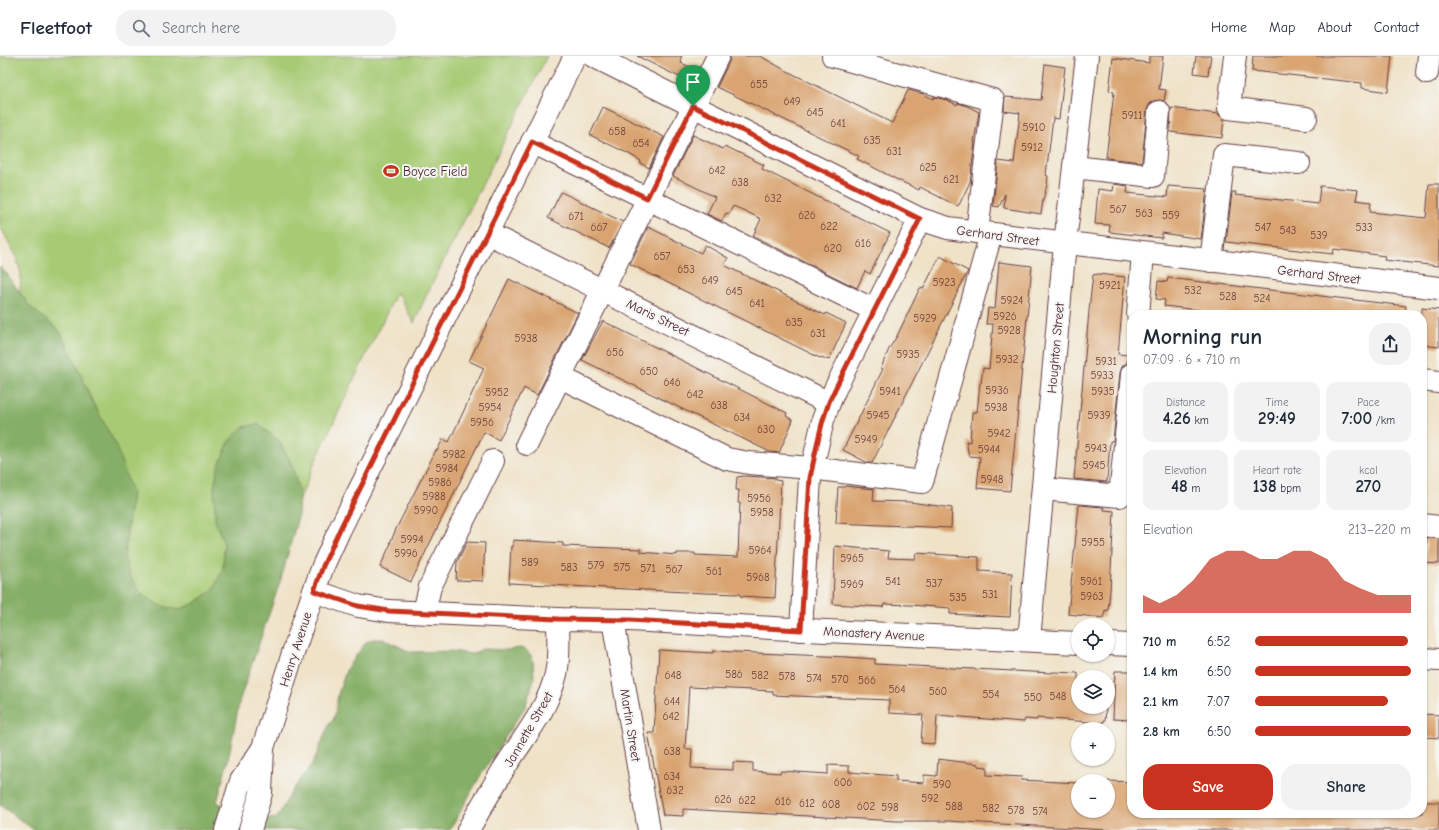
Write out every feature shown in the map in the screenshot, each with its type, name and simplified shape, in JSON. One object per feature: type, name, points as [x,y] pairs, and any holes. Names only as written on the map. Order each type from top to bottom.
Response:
[{"type":"street","name":"Henry Avenue","points":[[226,830],[242,781],[263,748],[294,650],[323,566],[575,56]]},
{"type":"street","name":"Gerhard Street","points":[[593,56],[920,219],[948,228],[1439,288]]},
{"type":"street","points":[[527,444],[718,56]]},
{"type":"street","points":[[560,377],[727,459],[749,464],[812,468],[922,482],[984,233],[992,100],[833,56]]},
{"type":"street","name":"Houghton Street","points":[[1029,640],[1065,243],[1087,56]]},
{"type":"street","points":[[1235,56],[1229,108],[1306,118]]},
{"type":"street","points":[[1074,167],[1153,176],[1159,112]]},
{"type":"street","points":[[532,142],[874,310]]},
{"type":"street","points":[[1211,261],[1224,156],[1299,163]]},
{"type":"street","points":[[801,630],[812,468],[829,402],[920,219]]},
{"type":"street","name":"Maris Street","points":[[487,233],[829,402]]},
{"type":"street","points":[[1138,310],[1143,253]]},
{"type":"street","points":[[1427,381],[1439,382]]},
{"type":"street","points":[[1043,489],[1120,496],[1127,425]]},
{"type":"street","points":[[424,612],[430,587],[493,461]]},
{"type":"street","points":[[1427,526],[1439,527]]},
{"type":"street","name":"Monastery Avenue","points":[[314,591],[346,603],[370,609],[1071,643]]},
{"type":"street","name":"Jannette Street","points":[[468,830],[544,706],[556,673],[558,659],[558,619]]},
{"type":"street","name":"Martin Street","points":[[613,620],[649,830]]},
{"type":"street","points":[[1115,644],[1127,645]]},
{"type":"street","points":[[1427,659],[1439,660]]},
{"type":"street","name":"Henry Avenue","points":[[250,830],[261,793],[263,748]]},
{"type":"green space","points":[[0,56],[547,56],[426,296],[414,323],[397,292],[313,466],[259,603],[173,621],[127,583],[23,312],[20,289],[21,274],[16,256],[0,226]]},
{"type":"green space","points":[[0,267],[7,274],[30,307],[59,330],[74,359],[93,403],[115,443],[132,493],[124,557],[131,578],[142,595],[159,605],[178,610],[195,603],[213,590],[223,570],[224,544],[215,521],[214,487],[218,467],[230,440],[243,427],[258,424],[280,442],[292,465],[299,492],[298,517],[281,579],[240,699],[228,760],[217,802],[224,806],[266,819],[277,818],[292,791],[313,763],[329,724],[333,720],[338,694],[347,668],[366,642],[372,639],[384,639],[413,652],[452,651],[471,654],[483,649],[508,650],[520,648],[526,650],[530,654],[533,660],[534,679],[525,707],[479,778],[450,830],[34,830],[0,805]]},
{"type":"building","points":[[637,56],[682,56],[680,60],[682,61],[681,63],[697,70],[691,83]]},
{"type":"building","points":[[730,56],[760,56],[892,123],[908,90],[923,94],[933,99],[934,97],[947,100],[957,105],[958,103],[979,112],[970,182],[959,205],[957,206],[920,187],[919,190],[896,179],[857,159],[859,156],[717,87],[729,62]]},
{"type":"building","points":[[1149,56],[1163,56],[1159,89],[1166,90],[1164,101],[1153,101],[1147,110],[1142,162],[1106,158],[1114,92],[1109,91],[1113,58],[1149,63]]},
{"type":"building","points":[[1196,56],[1211,56],[1208,75],[1194,73]]},
{"type":"building","points":[[1253,56],[1392,56],[1388,92],[1362,88],[1362,83],[1252,71]]},
{"type":"building","points":[[1045,64],[1065,67],[1059,119],[1053,118],[1046,175],[1048,176],[1047,185],[1041,214],[1004,208],[1005,194],[999,207],[993,206],[998,161],[1014,163],[1020,113],[1004,111],[1005,97],[1041,100]]},
{"type":"building","points":[[603,107],[664,137],[649,168],[629,154],[590,135]]},
{"type":"building","points":[[1171,108],[1218,114],[1224,119],[1222,138],[1170,132]]},
{"type":"building","points":[[693,135],[723,149],[725,146],[764,165],[762,169],[890,233],[870,274],[865,271],[857,288],[753,236],[761,219],[745,211],[733,206],[729,214],[726,213],[722,221],[707,214],[715,197],[673,176]]},
{"type":"building","points":[[1114,184],[1128,186],[1127,193],[1167,197],[1168,186],[1207,189],[1201,239],[1162,233],[1162,238],[1109,232],[1110,225],[1095,224],[1098,189],[1113,191]]},
{"type":"building","points":[[1429,184],[1439,184],[1439,266],[1384,260],[1385,256],[1334,249],[1333,254],[1226,242],[1232,192],[1236,192],[1235,195],[1318,204],[1320,186],[1358,190],[1356,200],[1371,202],[1370,212],[1426,218]]},
{"type":"building","points":[[561,192],[623,222],[609,248],[548,218]]},
{"type":"building","points":[[648,227],[701,253],[705,245],[728,258],[724,265],[825,315],[826,313],[846,323],[829,360],[820,358],[630,264]]},
{"type":"building","points":[[940,256],[968,271],[872,463],[868,463],[843,450],[883,369],[881,368],[889,349],[897,336],[920,288],[923,289]]},
{"type":"building","points":[[999,262],[1032,266],[1010,491],[977,488],[980,457],[969,456],[966,441],[970,442],[972,412],[977,412],[983,368],[989,369],[993,324],[986,324],[988,308],[995,309]]},
{"type":"building","points":[[1098,274],[1125,277],[1118,354],[1127,355],[1127,363],[1122,366],[1120,373],[1113,441],[1110,441],[1107,482],[1074,479],[1093,275]]},
{"type":"building","points":[[1168,278],[1406,306],[1406,310],[1198,310],[1164,306],[1165,300],[1156,299],[1158,281],[1167,282]]},
{"type":"building","points":[[509,279],[578,313],[537,395],[524,388],[499,440],[484,432],[411,582],[380,567],[396,529],[436,450],[437,451],[443,439],[449,442],[484,368],[469,361]]},
{"type":"building","points":[[1422,308],[1439,310],[1439,347],[1427,346],[1427,310],[1422,310]]},
{"type":"building","points":[[603,321],[787,413],[786,416],[793,420],[779,453],[770,452],[582,360]]},
{"type":"building","points":[[745,476],[775,478],[775,480],[781,481],[775,598],[740,596],[740,594],[509,583],[511,546],[513,546],[513,540],[563,543],[563,546],[641,549],[641,552],[677,555],[677,553],[695,553],[695,555],[738,557],[740,503],[738,503],[739,490],[736,490],[737,477]]},
{"type":"building","points":[[845,486],[874,489],[873,501],[910,502],[952,508],[951,528],[836,523],[838,487]]},
{"type":"building","points":[[1079,505],[1104,507],[1104,510],[1114,511],[1108,611],[1105,610],[1104,618],[1068,614]]},
{"type":"building","points":[[1427,538],[1439,539],[1439,564],[1427,563]]},
{"type":"building","points":[[467,542],[485,543],[483,581],[456,580],[457,562]]},
{"type":"building","points":[[835,546],[889,551],[888,558],[915,559],[916,553],[979,557],[979,571],[1012,573],[1010,617],[950,614],[950,608],[910,605],[884,604],[883,607],[833,604]]},
{"type":"building","points":[[659,650],[847,657],[875,659],[875,664],[1071,673],[1071,714],[1106,714],[1105,721],[1090,722],[1037,718],[1037,720],[1025,719],[1024,722],[937,715],[935,744],[921,743],[923,715],[889,713],[889,700],[773,695],[773,691],[689,687],[685,749],[692,749],[691,768],[733,770],[733,762],[753,763],[753,771],[828,774],[828,765],[849,766],[849,772],[896,776],[896,781],[924,783],[924,775],[937,776],[938,759],[978,764],[978,766],[987,767],[987,775],[1022,777],[1021,780],[1071,783],[1071,818],[1115,818],[1115,781],[1127,782],[1127,818],[1427,818],[1427,802],[1439,802],[1439,830],[1108,830],[947,821],[897,821],[683,809],[683,816],[663,815],[648,733],[654,733]]},
{"type":"building","points":[[1115,671],[1127,671],[1127,720],[1113,719],[1113,714],[1115,714]]},
{"type":"building","points":[[1427,714],[1439,715],[1439,738],[1427,737]]},
{"type":"place","name":"Boyce Field","points":[[391,171]]},
{"type":"route","points":[[693,106],[920,219],[835,389],[823,420],[813,459],[810,478],[801,630],[788,628],[630,620],[558,619],[389,611],[358,606],[314,591],[332,545],[532,142],[647,198],[693,106]]}]
